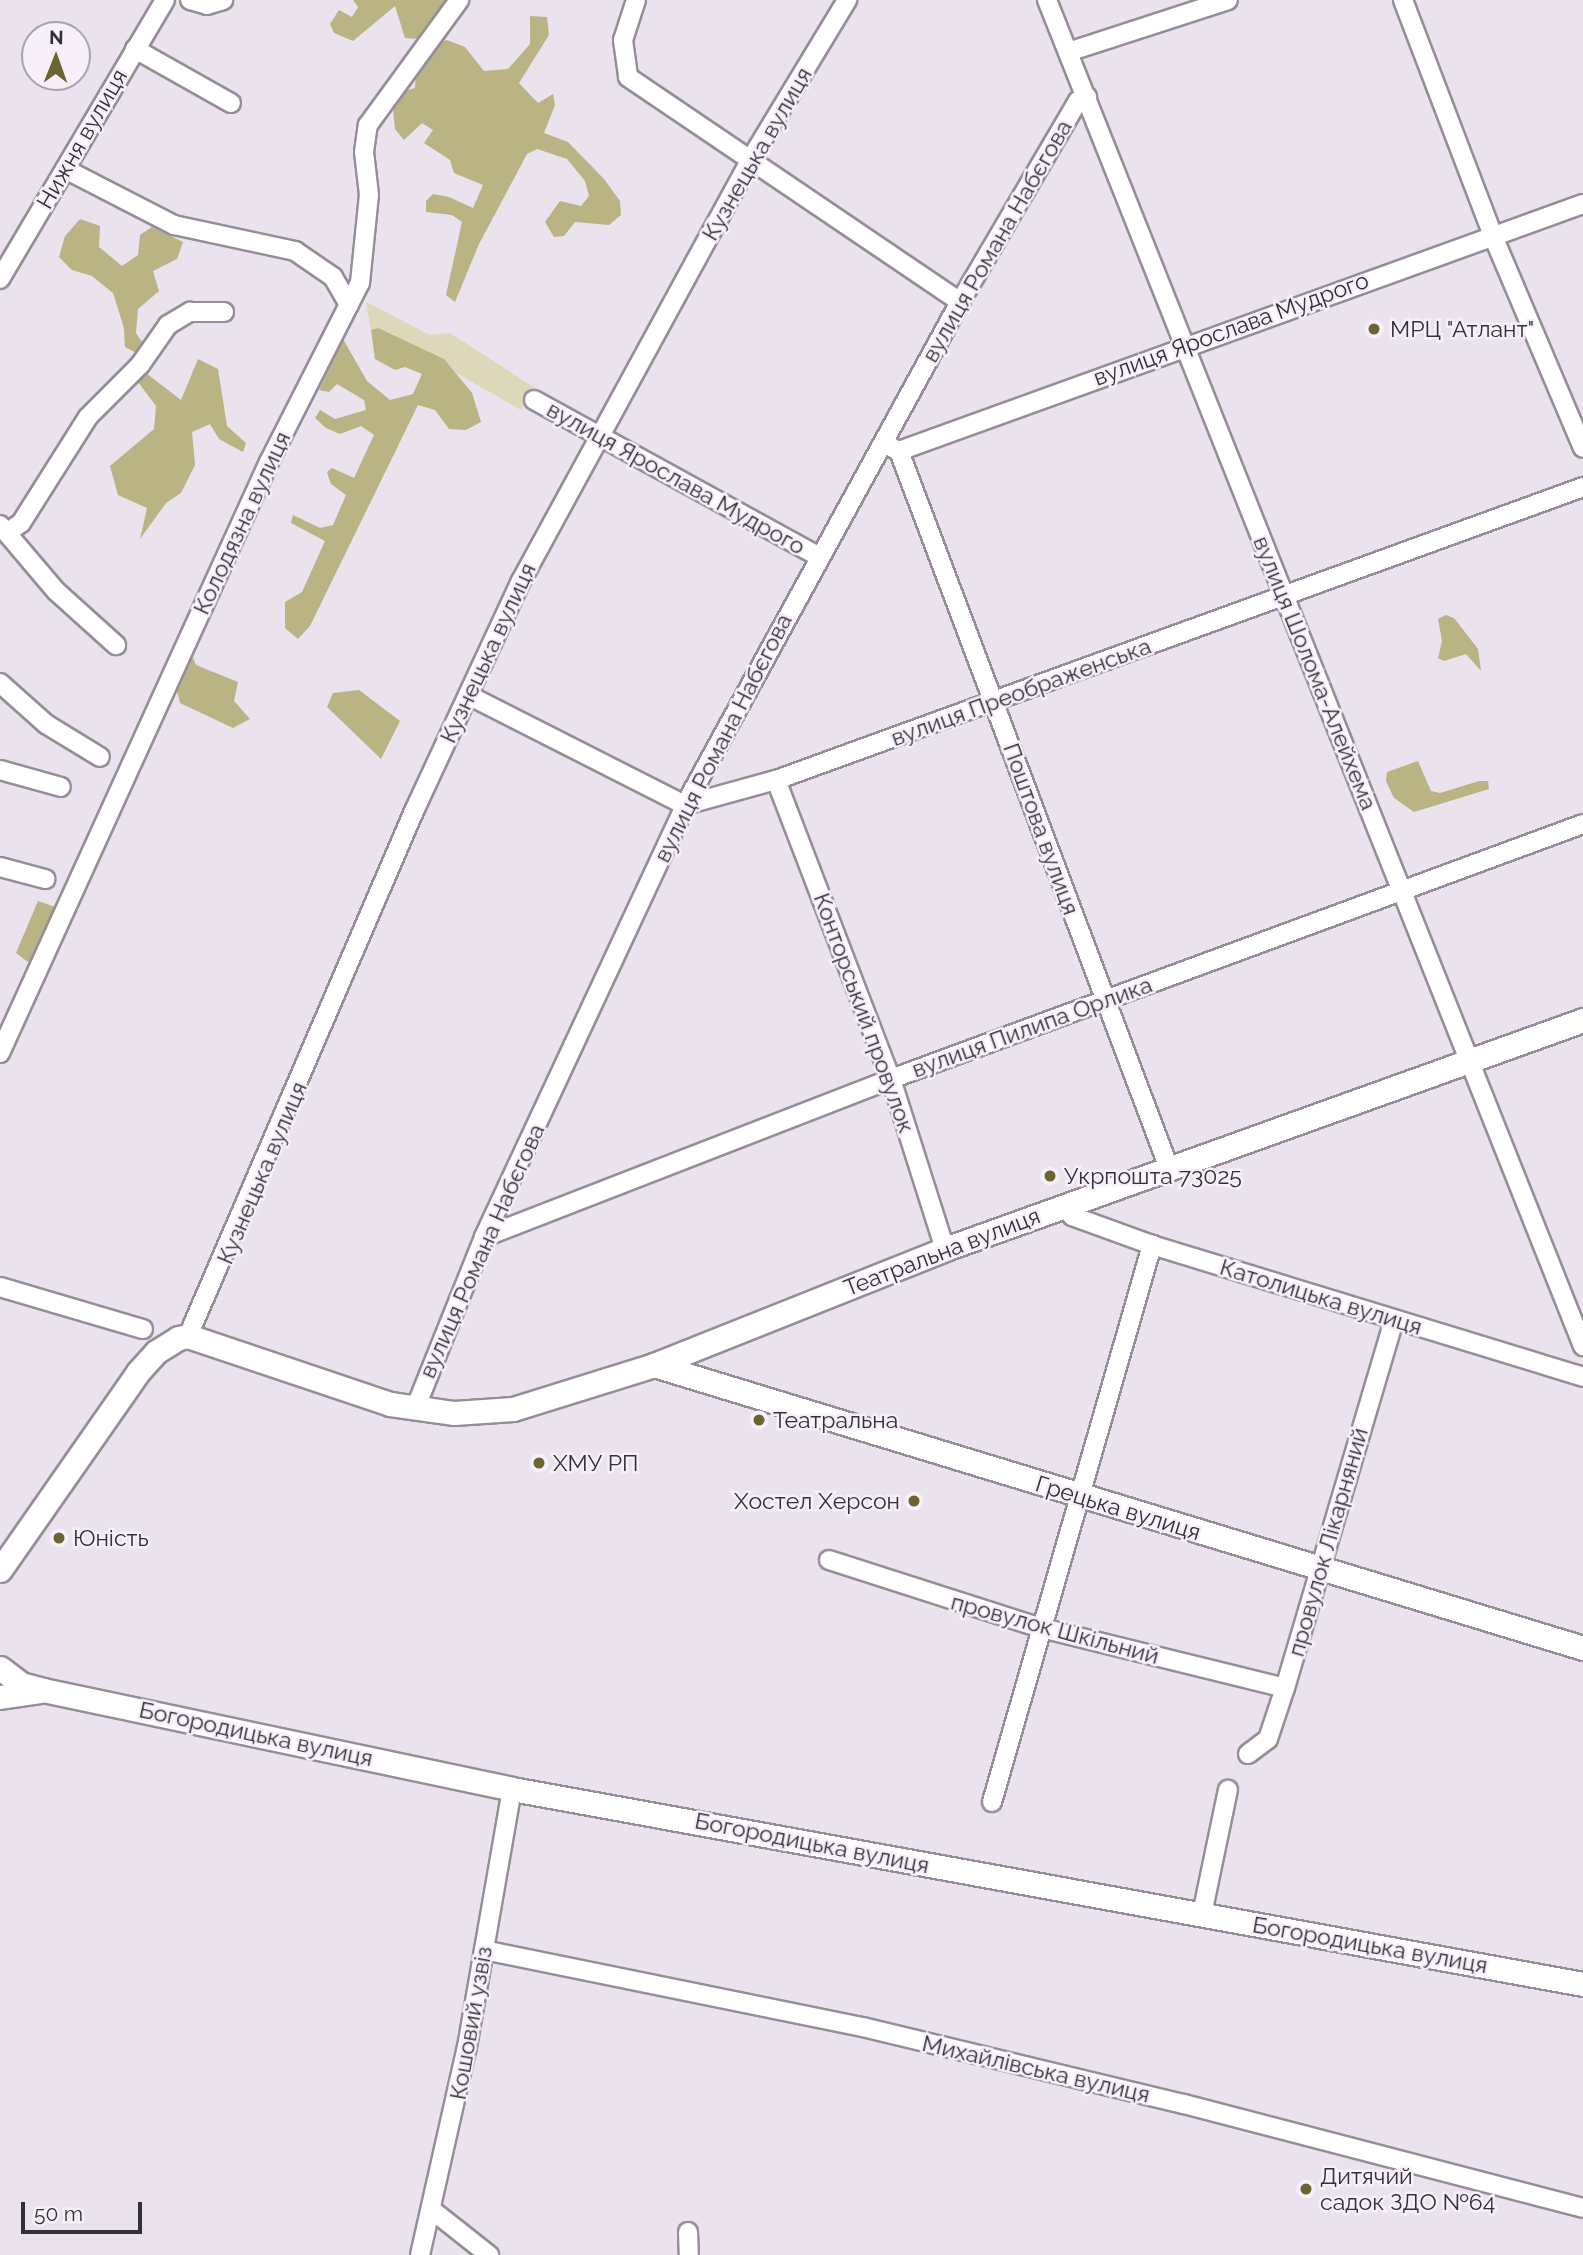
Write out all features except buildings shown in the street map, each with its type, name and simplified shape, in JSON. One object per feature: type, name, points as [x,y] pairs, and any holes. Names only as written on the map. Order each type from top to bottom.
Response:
[{"type":"street","name":"Нижня вулиця","points":[[0,279],[165,0]]},
{"type":"street","points":[[190,0],[207,5],[223,0]]},
{"type":"street","name":"Колодязна вулиця","points":[[0,1053],[77,892],[269,462],[349,305],[365,264],[369,195],[364,136],[378,110],[459,0]]},
{"type":"street","points":[[636,0],[623,40],[628,77],[752,157],[960,302]]},
{"type":"street","name":"Кузнецька вулиця","points":[[188,1336],[468,695],[521,582],[597,437],[752,157],[847,0]]},
{"type":"street","name":"вулиця Шолома-Алейхема","points":[[1047,0],[1286,598],[1467,1062],[1583,1346]]},
{"type":"street","points":[[1068,52],[1228,0]]},
{"type":"street","points":[[1403,0],[1493,236],[1583,448]]},
{"type":"street","points":[[135,49],[231,103]]},
{"type":"street","name":"вулиця Романа Набєгова","points":[[415,1409],[484,1237],[685,805],[818,556],[960,302],[1078,101],[1087,97]]},
{"type":"street","points":[[65,169],[174,225],[295,251],[333,277],[349,305]]},
{"type":"street","name":"вулиця Ярослава Мудрого","points":[[899,451],[1183,345],[1583,204]]},
{"type":"street","points":[[116,645],[56,591],[4,529],[21,523],[88,417],[140,365],[168,325],[190,312],[225,312]]},
{"type":"street","name":"вулиця Ярослава Мудрого","points":[[534,400],[818,556]]},
{"type":"street","points":[[881,442],[899,451]]},
{"type":"street","name":"Поштова вулиця","points":[[899,451],[1169,1168]]},
{"type":"street","name":"вулиця Преображенська","points":[[685,805],[776,780],[1286,598],[1583,487]]},
{"type":"street","points":[[0,683],[46,724],[100,757]]},
{"type":"street","points":[[468,695],[685,805]]},
{"type":"street","points":[[0,770],[61,787]]},
{"type":"street","name":"Конторський провулок","points":[[776,780],[891,1079],[945,1249]]},
{"type":"street","name":"вулиця Пилипа Орлика","points":[[484,1237],[891,1079],[1400,889],[1583,824]]},
{"type":"street","points":[[0,867],[45,878]]},
{"type":"street","name":"Театральна вулиця","points":[[415,1409],[454,1413],[513,1409],[654,1365],[945,1249],[1583,1020]]},
{"type":"street","name":"Католицька вулиця","points":[[1067,1204],[1072,1216],[1152,1245],[1579,1376]]},
{"type":"street","points":[[992,1802],[1152,1245]]},
{"type":"street","points":[[0,1287],[143,1328]]},
{"type":"street","name":"провулок Лікарняний","points":[[1248,1754],[1268,1739],[1394,1320]]},
{"type":"street","points":[[0,1570],[25,1530],[138,1372],[168,1343],[188,1336],[355,1396],[415,1409]]},
{"type":"street","points":[[1579,1376],[1583,1353]]},
{"type":"street","name":"Грецька вулиця","points":[[654,1365],[1583,1648]]},
{"type":"street","points":[[0,1547],[25,1530]]},
{"type":"street","name":"провулок Шкільний","points":[[829,1560],[1041,1628],[1285,1688]]},
{"type":"street","name":"Богородицька вулиця","points":[[2,1678],[43,1690],[512,1788],[1583,1984]]},
{"type":"street","name":"Кошовий узвіз","points":[[420,2255],[432,2210],[484,1950],[512,1788]]},
{"type":"street","points":[[1202,1914],[1228,1790]]},
{"type":"street","name":"Михайлівська вулиця","points":[[484,1950],[863,2027],[1184,2104],[1583,2208]]},
{"type":"street","points":[[432,2210],[489,2255]]},
{"type":"street","points":[[688,2232],[689,2255]]},
{"type":"shaded area","points":[[353,0],[448,0],[418,39],[405,38],[395,6],[353,41],[334,33],[330,24],[339,10],[352,17],[358,7]]},
{"type":"shaded area","points":[[530,16],[547,17],[549,35],[519,83],[538,103],[553,94],[555,105],[544,133],[568,142],[604,179],[620,201],[621,215],[609,225],[575,222],[564,236],[554,237],[545,222],[560,201],[581,206],[589,196],[585,181],[567,159],[537,149],[527,154],[479,244],[455,302],[446,295],[462,222],[452,215],[426,212],[426,201],[433,194],[449,197],[473,208],[483,185],[454,173],[450,160],[424,143],[433,130],[422,123],[404,140],[395,129],[393,109],[401,92],[415,88],[416,73],[434,44],[447,40],[465,47],[484,71],[508,69],[530,44]]},
{"type":"shaded area","points":[[80,219],[100,226],[99,247],[122,266],[138,255],[140,235],[152,227],[183,242],[177,259],[153,271],[159,291],[138,309],[136,333],[147,349],[142,356],[125,347],[124,328],[113,293],[92,276],[72,270],[59,257],[65,236]]},
{"type":"shaded area","points":[[366,302],[430,335],[450,333],[535,388],[521,410],[378,328],[371,330]]},
{"type":"shaded area","points":[[378,328],[444,359],[472,393],[481,422],[466,430],[449,429],[435,410],[418,405],[310,626],[298,639],[285,628],[285,602],[302,592],[325,541],[291,523],[293,515],[320,528],[333,525],[346,495],[331,484],[327,472],[332,468],[354,478],[374,435],[361,426],[340,434],[326,428],[315,418],[320,410],[335,419],[366,410],[364,400],[337,384],[329,392],[319,390],[343,339],[367,381],[390,400],[413,394],[422,374],[405,367],[395,370],[375,359],[371,330]]},
{"type":"shaded area","points":[[198,359],[218,369],[227,426],[246,443],[243,452],[219,439],[210,424],[192,432],[195,465],[181,493],[166,503],[140,539],[147,508],[118,495],[110,466],[154,429],[156,406],[138,382],[146,373],[181,400]]},
{"type":"shaded area","points":[[1446,615],[1454,618],[1478,649],[1481,671],[1466,654],[1444,661],[1438,658],[1442,641],[1438,619]]},
{"type":"shaded area","points":[[193,658],[196,665],[238,682],[234,701],[250,719],[233,728],[180,703],[175,683],[182,664]]},
{"type":"shaded area","points":[[359,690],[400,721],[381,759],[327,707],[333,693]]},
{"type":"shaded area","points":[[1418,761],[1431,791],[1440,793],[1479,781],[1488,781],[1489,789],[1414,812],[1394,798],[1386,781],[1387,772]]},
{"type":"shaded area","points":[[38,901],[55,907],[56,913],[35,960],[28,962],[16,953]]},
{"type":"place","name":"МРЦ \"Атлант\"","points":[[1374,329]]},
{"type":"place","name":"Укрпошта 73025","points":[[1050,1176]]},
{"type":"place","name":"Театральна","points":[[759,1420]]},
{"type":"place","name":"ХМУ РП","points":[[539,1463]]},
{"type":"place","name":"Хостел Херсон","points":[[914,1501]]},
{"type":"place","name":"Юність","points":[[59,1538]]},
{"type":"place","name":"Дитячий садок ЗДО №64","points":[[1306,2189]]}]
